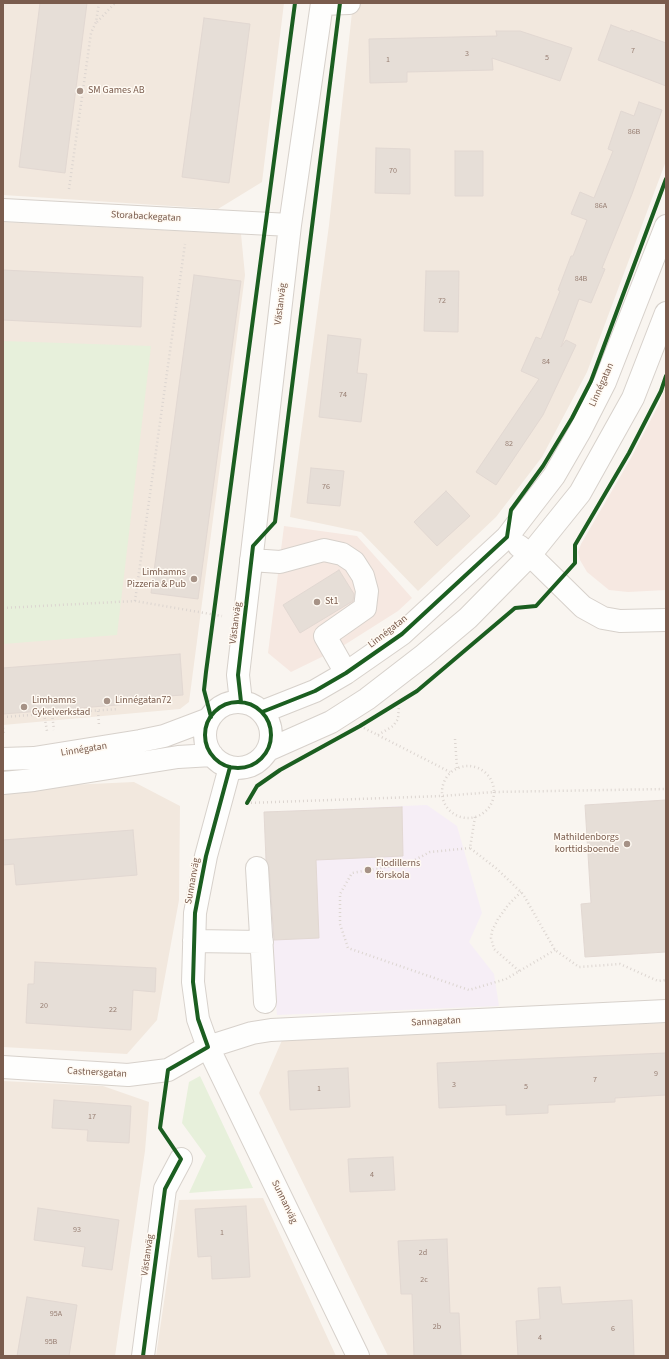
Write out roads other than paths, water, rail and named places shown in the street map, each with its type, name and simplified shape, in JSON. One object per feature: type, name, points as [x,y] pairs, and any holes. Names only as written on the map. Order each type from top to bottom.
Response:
[{"type":"street","points":[[322,3],[348,3]]},
{"type":"street","name":"Västanväg","points":[[241,702],[238,675],[244,619],[290,225],[322,3]]},
{"type":"street","name":"Storabackegatan","points":[[3,210],[290,225]]},
{"type":"street","name":"Linnégatan","points":[[262,712],[309,694],[346,673],[402,634],[506,537],[554,476],[580,431],[604,382],[666,226]]},
{"type":"street","points":[[268,750],[271,731],[268,721],[262,712],[251,705],[241,702],[223,706],[209,719],[206,730],[206,744],[212,755],[223,764],[230,767],[246,767],[259,761],[268,750],[331,722],[367,699],[424,655],[468,618],[530,555],[580,493],[633,398],[666,313]]},
{"type":"street","points":[[506,537],[530,555],[583,607],[603,618],[620,621],[666,620]]},
{"type":"street","points":[[251,560],[280,562],[324,550],[342,554],[354,562],[363,576],[367,591],[365,608],[325,636],[346,673]]},
{"type":"street","name":"Linnégatan","points":[[3,759],[34,758],[140,741],[164,736],[209,719]]},
{"type":"street","points":[[3,783],[34,780],[178,757],[212,755]]},
{"type":"street","name":"Sunnanväg","points":[[230,767],[206,856],[195,913],[193,982],[198,1019],[208,1047],[358,1356]]},
{"type":"street","points":[[257,868],[265,1002]]},
{"type":"street","points":[[194,941],[262,942]]},
{"type":"street","name":"Sannagatan","points":[[208,1047],[252,1033],[271,1030],[666,1011]]},
{"type":"street","name":"Castnersgatan","points":[[3,1067],[128,1075],[168,1070],[208,1047]]},
{"type":"street","name":"Västanväg","points":[[142,1356],[166,1189],[181,1159]]},
{"type":"place","name":"SM Games AB","points":[[80,91]]},
{"type":"place","name":"Limhamns Pizzeria & Pub","points":[[194,579]]},
{"type":"place","name":"St1","points":[[317,602]]},
{"type":"place","name":"Linnégatan72","points":[[107,701]]},
{"type":"place","name":"Limhamns Cykelverkstad","points":[[24,707]]},
{"type":"place","name":"Mathildenborgs korttidsboende","points":[[627,844]]},
{"type":"place","name":"Flodillerns förskola","points":[[368,870]]}]
